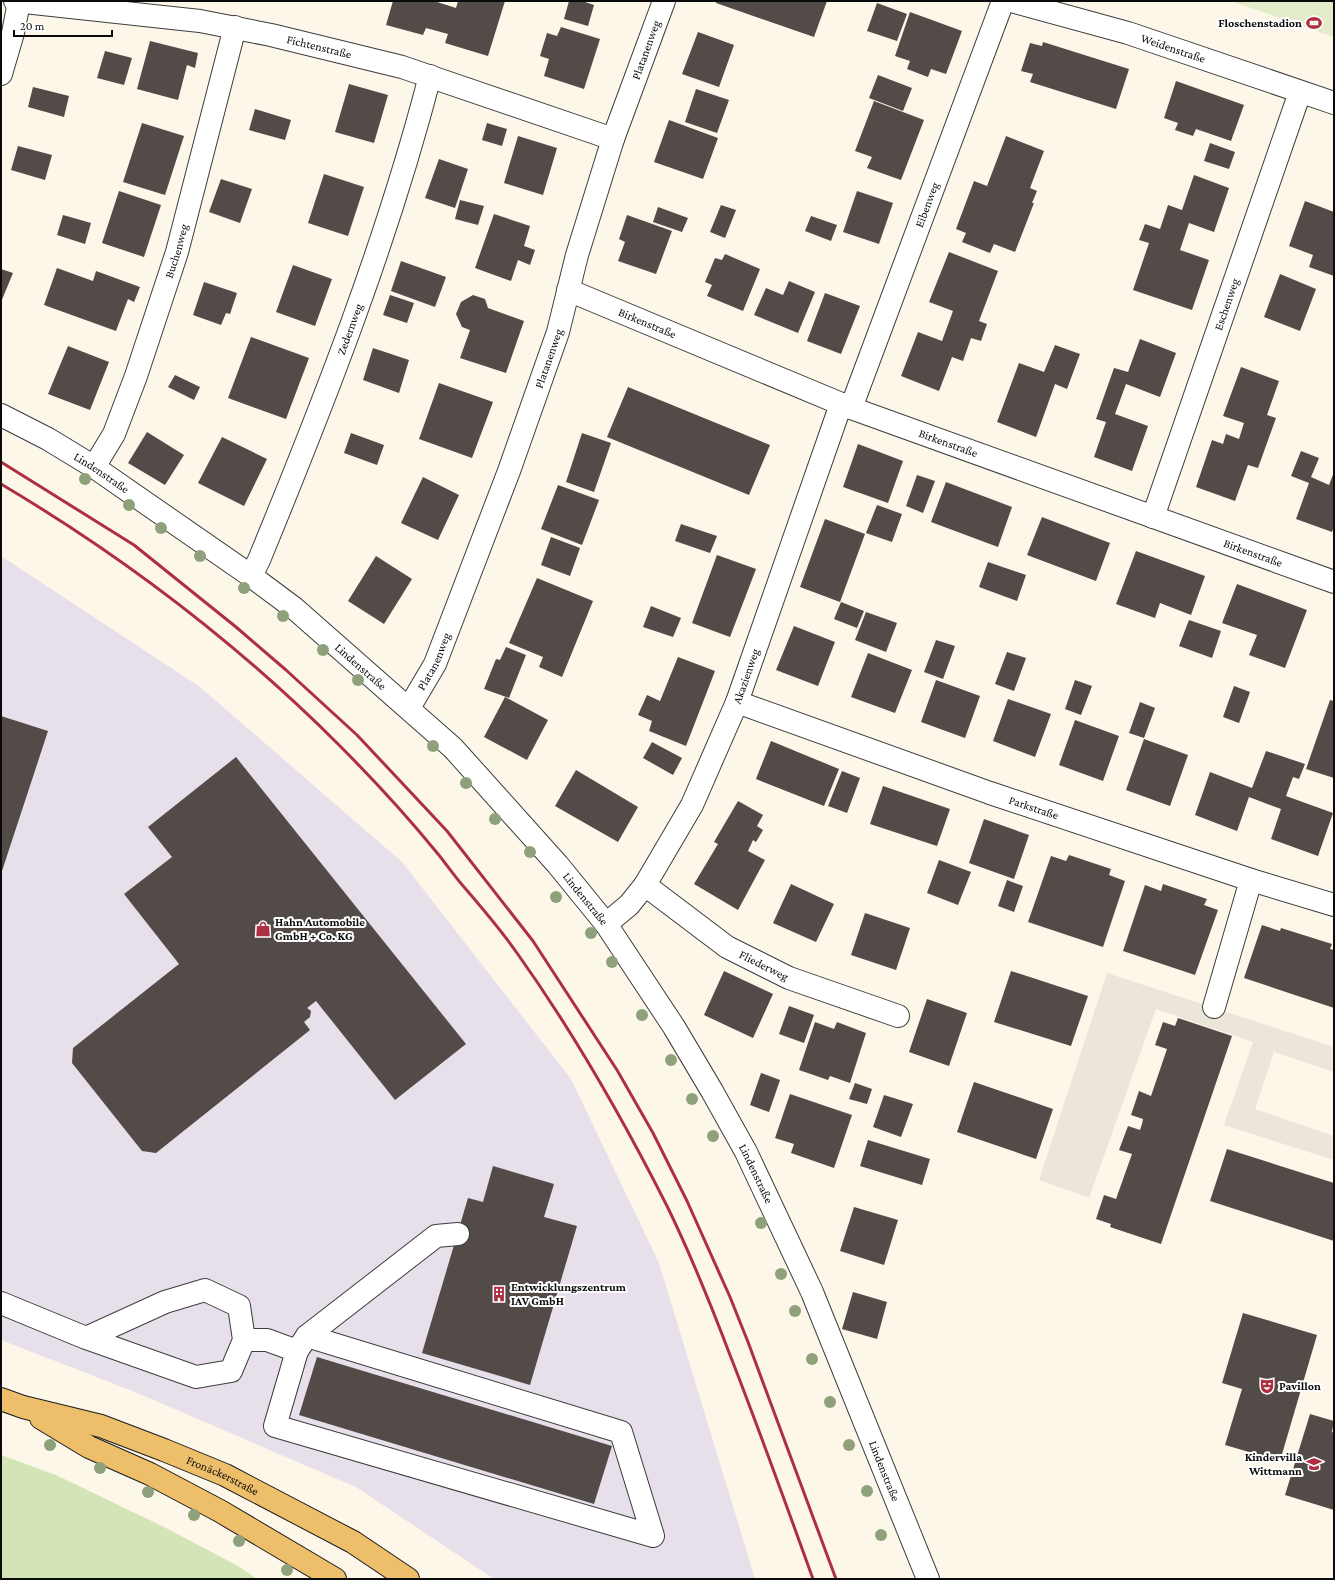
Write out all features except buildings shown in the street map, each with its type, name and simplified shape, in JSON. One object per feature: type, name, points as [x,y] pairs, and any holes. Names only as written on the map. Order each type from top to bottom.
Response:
[{"type":"main road","name":"Fronäckerstraße","points":[[1,1399],[23,1407],[101,1426],[224,1475],[354,1542],[408,1579]]},
{"type":"main road","name":"Fronäckerstraße","points":[[23,1407],[89,1447],[150,1474],[220,1511],[335,1579]]},
{"type":"street","name":"Fichtenstraße","points":[[17,1],[200,21],[235,27],[402,67],[613,139]]},
{"type":"street","points":[[1,74],[13,33],[17,1]]},
{"type":"street","name":"Platanenweg","points":[[409,708],[435,664],[510,471],[558,332],[577,255],[613,139],[664,1]]},
{"type":"street","name":"Eibenweg","points":[[846,406],[1003,1]]},
{"type":"street","name":"Weidenstraße","points":[[1011,1],[1128,33],[1334,103]]},
{"type":"street","name":"Buchenweg","points":[[94,467],[114,434],[136,376],[177,252],[235,27]]},
{"type":"street","name":"Zedernweg","points":[[251,576],[314,428],[350,330],[393,206],[430,76]]},
{"type":"street","name":"Eschenweg","points":[[1152,517],[1300,92]]},
{"type":"street","name":"Birkenstraße","points":[[568,290],[846,406],[1334,582]]},
{"type":"street","name":"Akazienweg","points":[[606,924],[629,905],[645,885],[692,805],[737,702],[846,406]]},
{"type":"street","name":"Lindenstraße","points":[[1,414],[48,439],[94,467],[251,576],[294,608],[453,748],[497,795],[558,865],[606,924],[674,1027],[712,1091],[749,1159],[812,1292],[928,1579]]},
{"type":"street","name":"Parkstraße","points":[[737,702],[983,790],[1251,880],[1334,905]]},
{"type":"street","points":[[1214,1007],[1251,880]]},
{"type":"street","name":"Fliederweg","points":[[645,885],[727,947],[789,978],[898,1016]]},
{"type":"street","points":[[244,1340],[302,1343],[621,1432],[653,1536],[275,1426],[302,1343],[436,1236],[458,1234]]},
{"type":"street","points":[[1,1304],[86,1338],[196,1377],[231,1371],[244,1340],[239,1306],[205,1290],[165,1302],[86,1338]]},
{"type":"shaded area","points":[[1,556],[200,687],[402,862],[571,1079],[659,1263],[755,1579],[494,1579],[356,1487],[135,1392],[1,1340]]},
{"type":"shaded area","points":[[1107,973],[1334,1047],[1334,1072],[1274,1052],[1255,1109],[1334,1136],[1334,1160],[1224,1125],[1253,1042],[1156,1009],[1089,1198],[1039,1180]]},
{"type":"green space","name":"Floschenstadion","points":[[1231,1],[1334,1],[1334,37]]},
{"type":"green space","points":[[1,1455],[56,1475],[164,1527],[238,1566],[257,1579],[1,1579]]},
{"type":"railway","points":[[1,462],[134,545],[236,627],[286,670],[357,735],[447,831],[533,941],[617,1070],[653,1133],[687,1201],[730,1297],[748,1342],[836,1579]]},
{"type":"railway","points":[[1,484],[92,541],[178,604],[220,637],[301,708],[365,771],[390,798],[438,854],[511,944],[538,983],[597,1077],[633,1141],[676,1224],[723,1336],[813,1579]]},
{"type":"place","name":"Floschenstadion","points":[[1314,23]]},
{"type":"place","name":"Hahn Automobile GmbH + Co. KG","points":[[263,929]]},
{"type":"place","name":"Entwicklungszentrum IAV GmbH","points":[[499,1294]]},
{"type":"place","name":"Pavillon","points":[[1267,1386]]},
{"type":"place","name":"Kindervilla Wittmann","points":[[1314,1464]]}]
